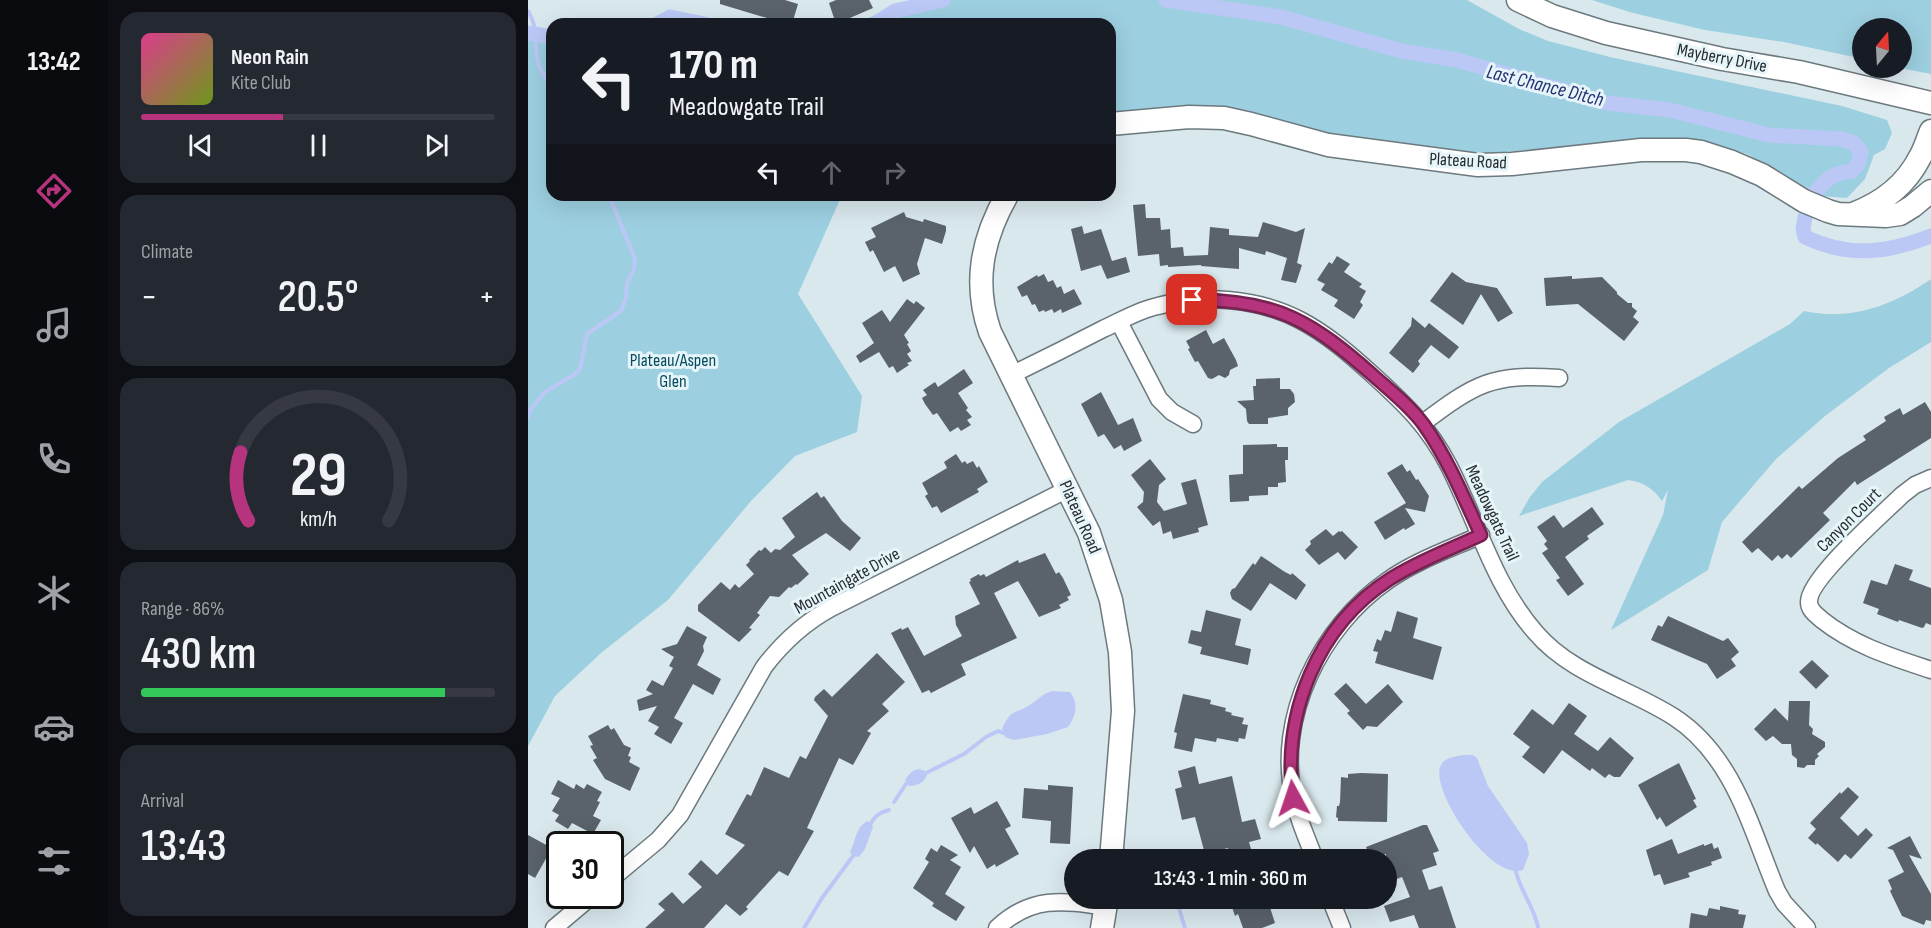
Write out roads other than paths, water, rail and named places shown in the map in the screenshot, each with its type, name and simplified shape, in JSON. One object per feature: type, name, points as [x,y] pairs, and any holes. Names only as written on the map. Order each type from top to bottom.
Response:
[{"type":"street","name":"Mayberry Drive","points":[[1518,0],[1552,16],[1606,33],[1711,57],[1799,72],[1931,103]]},
{"type":"street","name":"Plateau Road","points":[[1116,123],[1189,117],[1224,118],[1328,145],[1478,165],[1512,164],[1641,150],[1686,150],[1701,152],[1732,162],[1762,176],[1816,207],[1839,214],[1886,216],[1900,213],[1913,206],[1931,191]]},
{"type":"street","points":[[1852,214],[1878,202],[1907,179],[1922,155],[1931,131]]},
{"type":"street","name":"Plateau Road","points":[[1004,201],[983,250],[980,276],[985,316],[1011,375],[1089,533],[1113,609],[1120,652],[1123,711],[1112,849]]},
{"type":"street","name":"Meadowgate Trail","points":[[1011,375],[1154,306],[1192,300],[1236,301],[1279,311],[1300,320],[1343,349],[1398,397],[1423,423],[1450,468],[1509,597],[1538,636],[1554,651],[1581,669],[1675,718],[1689,728],[1712,752],[1740,799],[1777,891],[1801,926]]},
{"type":"street","points":[[1119,322],[1159,399],[1172,412],[1193,423]]},
{"type":"street","points":[[1423,423],[1467,391],[1492,381],[1526,376],[1559,378]]},
{"type":"street","name":"Canyon Court","points":[[1931,478],[1915,485],[1902,495],[1825,572],[1811,592],[1809,602],[1813,613],[1846,637],[1869,649],[1931,670]]},
{"type":"street","name":"Mountaingate Drive","points":[[624,868],[658,840],[680,815],[764,667],[805,624],[833,607],[1068,489]]},
{"type":"street","points":[[1311,849],[1293,798],[1290,768],[1294,723],[1312,668],[1331,636],[1372,591],[1406,569],[1481,535]]},
{"type":"street","points":[[996,928],[1015,913],[1037,904],[1060,901],[1105,911]]},
{"type":"street","points":[[554,928],[577,909]]},
{"type":"street","points":[[1334,909],[1342,928]]},
{"type":"waterway","name":"Last Chance Ditch","points":[[884,18],[895,11],[943,0]]},
{"type":"waterway","name":"Last Chance Ditch","points":[[1166,0],[1281,17],[1402,51],[1457,60],[1607,103],[1670,110],[1769,135],[1841,139],[1854,143],[1861,152],[1858,164],[1852,171],[1832,176],[1817,191]]},
{"type":"waterway","points":[[528,11],[535,29],[538,62],[546,79]]},
{"type":"waterway","name":"Last Chance Ditch","points":[[668,18],[675,18]]},
{"type":"waterway","name":"Last Chance Ditch","points":[[528,33],[546,36]]},
{"type":"waterway","points":[[528,417],[530,410],[545,392],[580,369],[587,334],[621,311],[635,259],[611,201]]},
{"type":"waterway","name":"Last Chance Ditch","points":[[1805,217],[1803,229],[1805,237],[1837,248],[1868,251],[1899,246],[1931,236]]},
{"type":"waterway","points":[[928,772],[964,754],[986,737],[998,731],[1003,733]]},
{"type":"waterway","points":[[894,802],[906,784]]},
{"type":"waterway","points":[[871,823],[878,814],[889,810]]},
{"type":"waterway","points":[[804,928],[822,898],[853,856]]},
{"type":"waterway","points":[[1516,872],[1538,927]]},
{"type":"waterway","points":[[1179,909],[1185,928]]},
{"type":"park label","name":"Plateau/Aspen Glen","points":[[673,370]]}]
